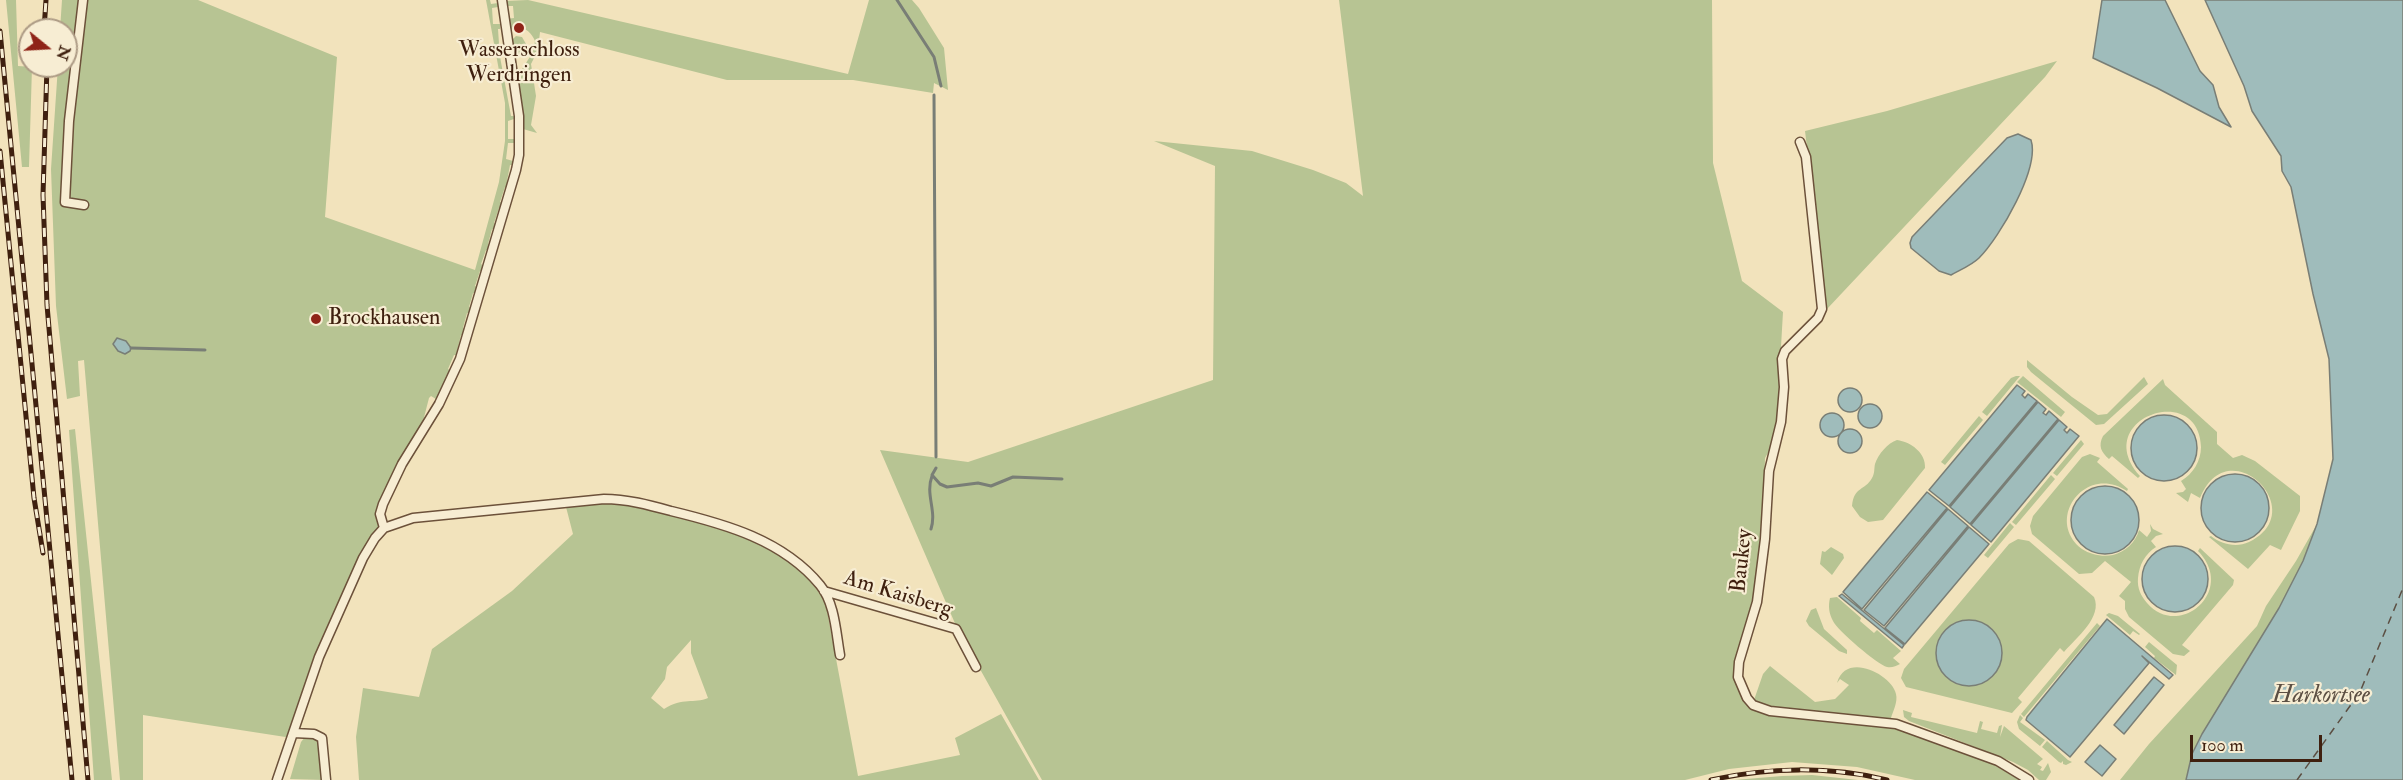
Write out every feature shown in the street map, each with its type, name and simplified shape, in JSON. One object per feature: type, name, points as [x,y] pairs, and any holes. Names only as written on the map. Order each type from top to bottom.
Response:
[{"type":"street","points":[[83,0],[69,121],[65,202],[84,205]]},
{"type":"street","points":[[384,528],[380,514],[383,504],[402,464],[439,404],[460,359],[516,170],[519,155],[519,116],[502,0]]},
{"type":"street","name":"Baukey","points":[[1800,142],[1806,157],[1822,309],[1818,318],[1785,351],[1782,359],[1785,387],[1781,422],[1769,471],[1765,539],[1757,602],[1739,662],[1738,676],[1742,691],[1753,705],[1770,711],[1896,724],[1998,761],[2029,780]]},
{"type":"street","points":[[277,780],[316,666],[345,597],[373,541],[384,528],[413,518],[623,499],[709,520],[762,540],[796,562],[824,591],[829,602],[840,655]]},
{"type":"street","name":"Am Kaisberg","points":[[824,591],[956,629],[976,667]]},
{"type":"street","points":[[294,733],[314,734],[322,738],[326,780]]},
{"type":"green space","points":[[6,0],[16,0],[18,78],[32,78],[29,167],[22,167]]},
{"type":"green space","points":[[62,0],[198,0],[337,57],[325,217],[475,270],[499,182],[505,141],[505,103],[486,0],[490,0],[491,4],[498,3],[498,7],[492,8],[493,24],[500,24],[499,44],[502,46],[498,46],[511,116],[514,116],[514,119],[508,121],[508,139],[515,139],[515,143],[508,143],[506,159],[513,161],[510,165],[507,181],[509,182],[500,202],[503,203],[494,223],[496,224],[495,229],[492,229],[488,244],[490,245],[489,250],[486,250],[481,264],[484,266],[475,286],[477,287],[476,293],[473,293],[469,307],[471,308],[470,313],[467,313],[463,328],[465,329],[464,335],[461,335],[456,355],[454,355],[448,369],[450,370],[436,399],[431,396],[429,398],[420,433],[383,504],[384,528],[375,538],[338,615],[292,738],[143,715],[143,780],[120,780],[84,360],[78,361],[80,396],[67,399],[56,306],[51,169],[57,78],[78,78],[78,18],[61,18]]},
{"type":"green space","points":[[528,0],[848,74],[869,0],[912,0],[944,48],[948,90],[934,83],[933,93],[853,80],[727,80],[540,32],[538,50],[531,64],[536,96],[531,125],[537,133],[523,129],[517,77],[533,52],[535,41],[524,29],[517,28],[508,31],[506,19],[514,18],[513,6],[506,6],[505,1]]},
{"type":"green space","points":[[1339,0],[1712,0],[1713,163],[1742,281],[1783,312],[1780,364],[1782,374],[1776,439],[1765,458],[1763,539],[1755,601],[1737,661],[1752,707],[1897,727],[1990,762],[2019,780],[1915,780],[1857,767],[1792,762],[1729,769],[1685,780],[1042,780],[957,628],[880,450],[968,462],[1213,380],[1215,166],[1154,141],[1252,151],[1346,183],[1363,196]]},
{"type":"green space","points":[[516,36],[522,37],[526,44],[520,54],[514,55],[512,40]]},
{"type":"green space","points":[[2057,61],[2045,77],[1827,309],[1805,131],[1887,111]]},
{"type":"green space","points":[[2027,360],[2098,415],[2107,414],[2144,377],[2148,384],[2104,424],[2096,425],[2031,372],[2027,367]]},
{"type":"green space","points":[[2020,376],[1987,416],[1982,412],[2011,378]]},
{"type":"green space","points":[[2023,376],[2065,412],[2061,417],[2017,382]]},
{"type":"green space","points":[[2163,379],[2165,385],[2217,432],[2217,444],[2233,458],[2242,455],[2255,461],[2300,496],[2300,511],[2281,550],[2270,545],[2248,569],[2209,537],[2229,544],[2239,545],[2249,542],[2266,528],[2272,512],[2269,496],[2259,482],[2245,473],[2228,471],[2213,479],[2200,498],[2191,493],[2188,502],[2176,493],[2186,489],[2181,481],[2196,467],[2201,452],[2196,427],[2183,415],[2167,412],[2151,415],[2136,424],[2128,438],[2128,456],[2140,476],[2138,478],[2112,456],[2109,459],[2102,451],[2103,436]]},
{"type":"green space","points":[[1979,416],[1983,420],[1945,465],[1941,462]]},
{"type":"green space","points":[[75,429],[112,780],[94,780],[69,430]]},
{"type":"green space","points":[[1897,440],[1917,449],[1923,458],[1925,468],[1883,520],[1868,522],[1860,517],[1852,506],[1853,500],[1857,492],[1872,478],[1876,460],[1881,453]]},
{"type":"green space","points":[[2081,440],[2084,444],[2057,476],[2053,473]]},
{"type":"green space","points":[[2090,454],[2100,458],[2097,462],[2128,489],[2127,491],[2111,484],[2097,484],[2084,489],[2074,499],[2068,511],[2067,524],[2071,537],[2082,549],[2101,556],[2117,554],[2133,542],[2139,530],[2147,537],[2151,531],[2150,524],[2153,529],[2163,534],[2151,541],[2156,547],[2141,564],[2138,578],[2139,588],[2147,603],[2160,613],[2174,616],[2187,613],[2199,606],[2207,595],[2211,581],[2208,566],[2198,551],[2200,548],[2234,580],[2233,585],[2182,645],[2190,651],[2184,656],[2173,654],[2129,617],[2125,609],[2125,601],[2119,596],[2131,582],[2105,561],[2092,573],[2079,574],[2032,534],[2030,526],[2033,516],[2082,457]]},
{"type":"green space","points":[[2051,475],[2055,479],[2016,525],[2012,522]]},
{"type":"green space","points":[[603,500],[623,500],[735,529],[795,562],[825,600],[858,776],[960,755],[955,738],[1001,714],[1039,780],[359,780],[356,737],[363,688],[419,697],[432,649],[512,591],[573,534],[566,507]],"holes":[[[691,640],[691,653],[708,698],[677,703],[664,709],[651,698],[665,679],[667,667]]]},
{"type":"green space","points":[[2010,523],[2014,527],[1988,558],[1984,555]]},
{"type":"green space","points":[[2317,524],[2229,780],[2120,780],[2149,744],[2257,626],[2266,606]]},
{"type":"green space","points":[[2018,539],[2029,541],[2094,597],[2095,612],[2087,627],[2064,652],[2060,648],[2018,698],[2022,702],[2012,713],[1906,687],[1901,678],[1904,669],[2009,544]]},
{"type":"green space","points":[[1831,547],[1843,554],[1844,558],[1832,575],[1820,564],[1822,551],[1825,552]]},
{"type":"green space","points":[[1837,597],[1874,633],[1877,630],[1901,651],[1893,658],[1900,664],[1891,667],[1882,665],[1842,632],[1833,621],[1829,610],[1830,598]]},
{"type":"green space","points":[[1816,608],[1824,629],[1847,650],[1847,654],[1839,651],[1809,626],[1806,621],[1811,610]]},
{"type":"green space","points":[[2109,613],[2118,616],[2140,634],[2133,631],[2130,635],[2106,615]]},
{"type":"green space","points":[[2097,623],[2100,626],[2024,717],[2021,714]]},
{"type":"green space","points":[[2149,642],[2177,665],[2176,675],[2154,658],[2155,656],[2145,647]]},
{"type":"green space","points":[[1770,666],[1815,702],[1835,699],[1849,685],[1840,679],[1837,683],[1842,674],[1849,669],[1859,667],[1868,669],[1893,687],[1896,700],[1891,718],[1889,720],[1764,707],[1754,700],[1763,674]]},
{"type":"green space","points":[[1903,710],[1912,713],[1911,717],[1977,733],[1980,721],[1983,722],[1981,729],[1997,733],[1999,726],[2002,725],[2000,737],[2004,726],[2043,759],[2037,764],[2042,767],[2040,770],[2043,771],[2048,763],[2051,772],[2046,780],[2039,780],[2028,770],[2013,762],[1909,721],[1904,717]]},
{"type":"green space","points":[[2020,715],[2023,718],[2020,722],[2045,740],[2040,746],[2019,729],[2017,722]]},
{"type":"green space","points":[[305,737],[312,737],[319,741],[324,780],[290,779],[301,742]]},
{"type":"green space","points":[[2047,741],[2072,762],[2066,765],[2063,761],[2059,762],[2042,747]]},
{"type":"green space","points":[[1812,775],[1858,780],[1734,780],[1782,776]]},
{"type":"water","points":[[2102,0],[2165,0],[2200,71],[2213,85],[2219,107],[2231,127],[2093,58]]},
{"type":"water","name":"Harkortsee","points":[[2205,0],[2403,0],[2403,780],[2186,780],[2192,754],[2202,734],[2279,608],[2303,561],[2317,524],[2333,459],[2329,359],[2291,187],[2282,171],[2281,156],[2252,111],[2244,86]]},
{"type":"water","points":[[2018,134],[2031,140],[2032,152],[2024,184],[2007,219],[1988,248],[1976,261],[1951,275],[1939,271],[1911,248],[1912,237],[2007,138]]},
{"type":"water","points":[[117,338],[126,341],[131,348],[130,351],[125,354],[118,351],[113,344]]},
{"type":"water","points":[[2017,385],[2025,391],[2022,395],[2025,398],[2028,394],[2037,401],[1949,506],[1929,490]]},
{"type":"water","points":[[1850,388],[1859,391],[1862,400],[1859,409],[1850,412],[1841,409],[1838,400],[1841,391]]},
{"type":"water","points":[[2038,402],[2046,409],[2043,413],[2046,415],[2049,411],[2058,419],[1970,524],[1950,507]]},
{"type":"water","points":[[1870,404],[1875,405],[1881,411],[1881,421],[1875,427],[1870,428],[1865,427],[1859,421],[1858,416],[1859,411],[1865,405]]},
{"type":"water","points":[[1832,413],[1841,416],[1844,425],[1841,434],[1832,437],[1823,434],[1820,425],[1823,416]]},
{"type":"water","points":[[2170,415],[2188,424],[2195,435],[2197,448],[2195,461],[2188,472],[2177,479],[2158,481],[2140,472],[2133,461],[2131,442],[2140,424],[2151,417]]},
{"type":"water","points":[[2059,420],[2067,427],[2064,430],[2067,433],[2070,429],[2079,436],[1991,542],[1971,525]]},
{"type":"water","points":[[1850,429],[1855,430],[1861,436],[1861,446],[1855,452],[1850,453],[1845,452],[1839,446],[1838,441],[1839,436],[1845,430]]},
{"type":"water","points":[[2228,474],[2242,474],[2254,479],[2264,489],[2269,508],[2264,527],[2254,537],[2242,542],[2228,542],[2216,537],[2206,527],[2201,515],[2201,501],[2206,489],[2216,479]]},
{"type":"water","points":[[2098,486],[2112,486],[2124,491],[2134,501],[2139,520],[2134,539],[2124,549],[2112,554],[2098,554],[2086,549],[2076,539],[2071,527],[2071,513],[2076,501],[2086,491]]},
{"type":"water","points":[[1927,492],[1947,508],[1862,609],[1843,592]]},
{"type":"water","points":[[1948,509],[1968,526],[1884,626],[1864,610]]},
{"type":"water","points":[[1969,527],[1989,544],[1905,644],[1885,628]]},
{"type":"water","points":[[2181,546],[2199,555],[2206,566],[2208,579],[2206,592],[2199,603],[2188,610],[2169,612],[2151,603],[2144,592],[2142,573],[2151,555],[2162,548]]},
{"type":"water","points":[[1842,594],[1904,645],[1902,648],[1839,596]]},
{"type":"water","points":[[2107,619],[2173,675],[2169,679],[2142,656],[2149,663],[2070,757],[2026,720]]},
{"type":"water","points":[[1969,620],[1982,623],[1992,630],[1999,640],[2002,653],[1999,666],[1992,676],[1982,683],[1969,686],[1956,683],[1946,676],[1939,666],[1936,653],[1939,640],[1946,630],[1956,623]]},
{"type":"water","points":[[2154,677],[2164,685],[2124,734],[2114,725]]},
{"type":"water","points":[[2100,745],[2116,759],[2102,776],[2085,762]]},
{"type":"waterway","points":[[897,0],[934,57],[941,86]]},
{"type":"waterway","points":[[934,95],[936,457]]},
{"type":"waterway","points":[[131,348],[205,350]]},
{"type":"waterway","points":[[936,468],[932,475],[940,484],[947,487],[978,483],[991,486],[1013,477],[1062,479]]},
{"type":"waterway","points":[[931,529],[933,515],[930,483],[932,476]]},
{"type":"ferry route","points":[[2297,780],[2360,692],[2403,588]]},
{"type":"railway","points":[[45,18],[46,0]]},
{"type":"railway","points":[[0,31],[72,780]]},
{"type":"railway","points":[[47,78],[43,195],[47,305],[88,780]]},
{"type":"railway","points":[[0,151],[34,498],[43,553]]},
{"type":"railway","points":[[1711,780],[1755,773],[1799,770],[1843,772],[1887,780]]},
{"type":"place","name":"Wasserschloss Werdringen","points":[[519,28]]},
{"type":"place","name":"Brockhausen","points":[[316,319]]}]
